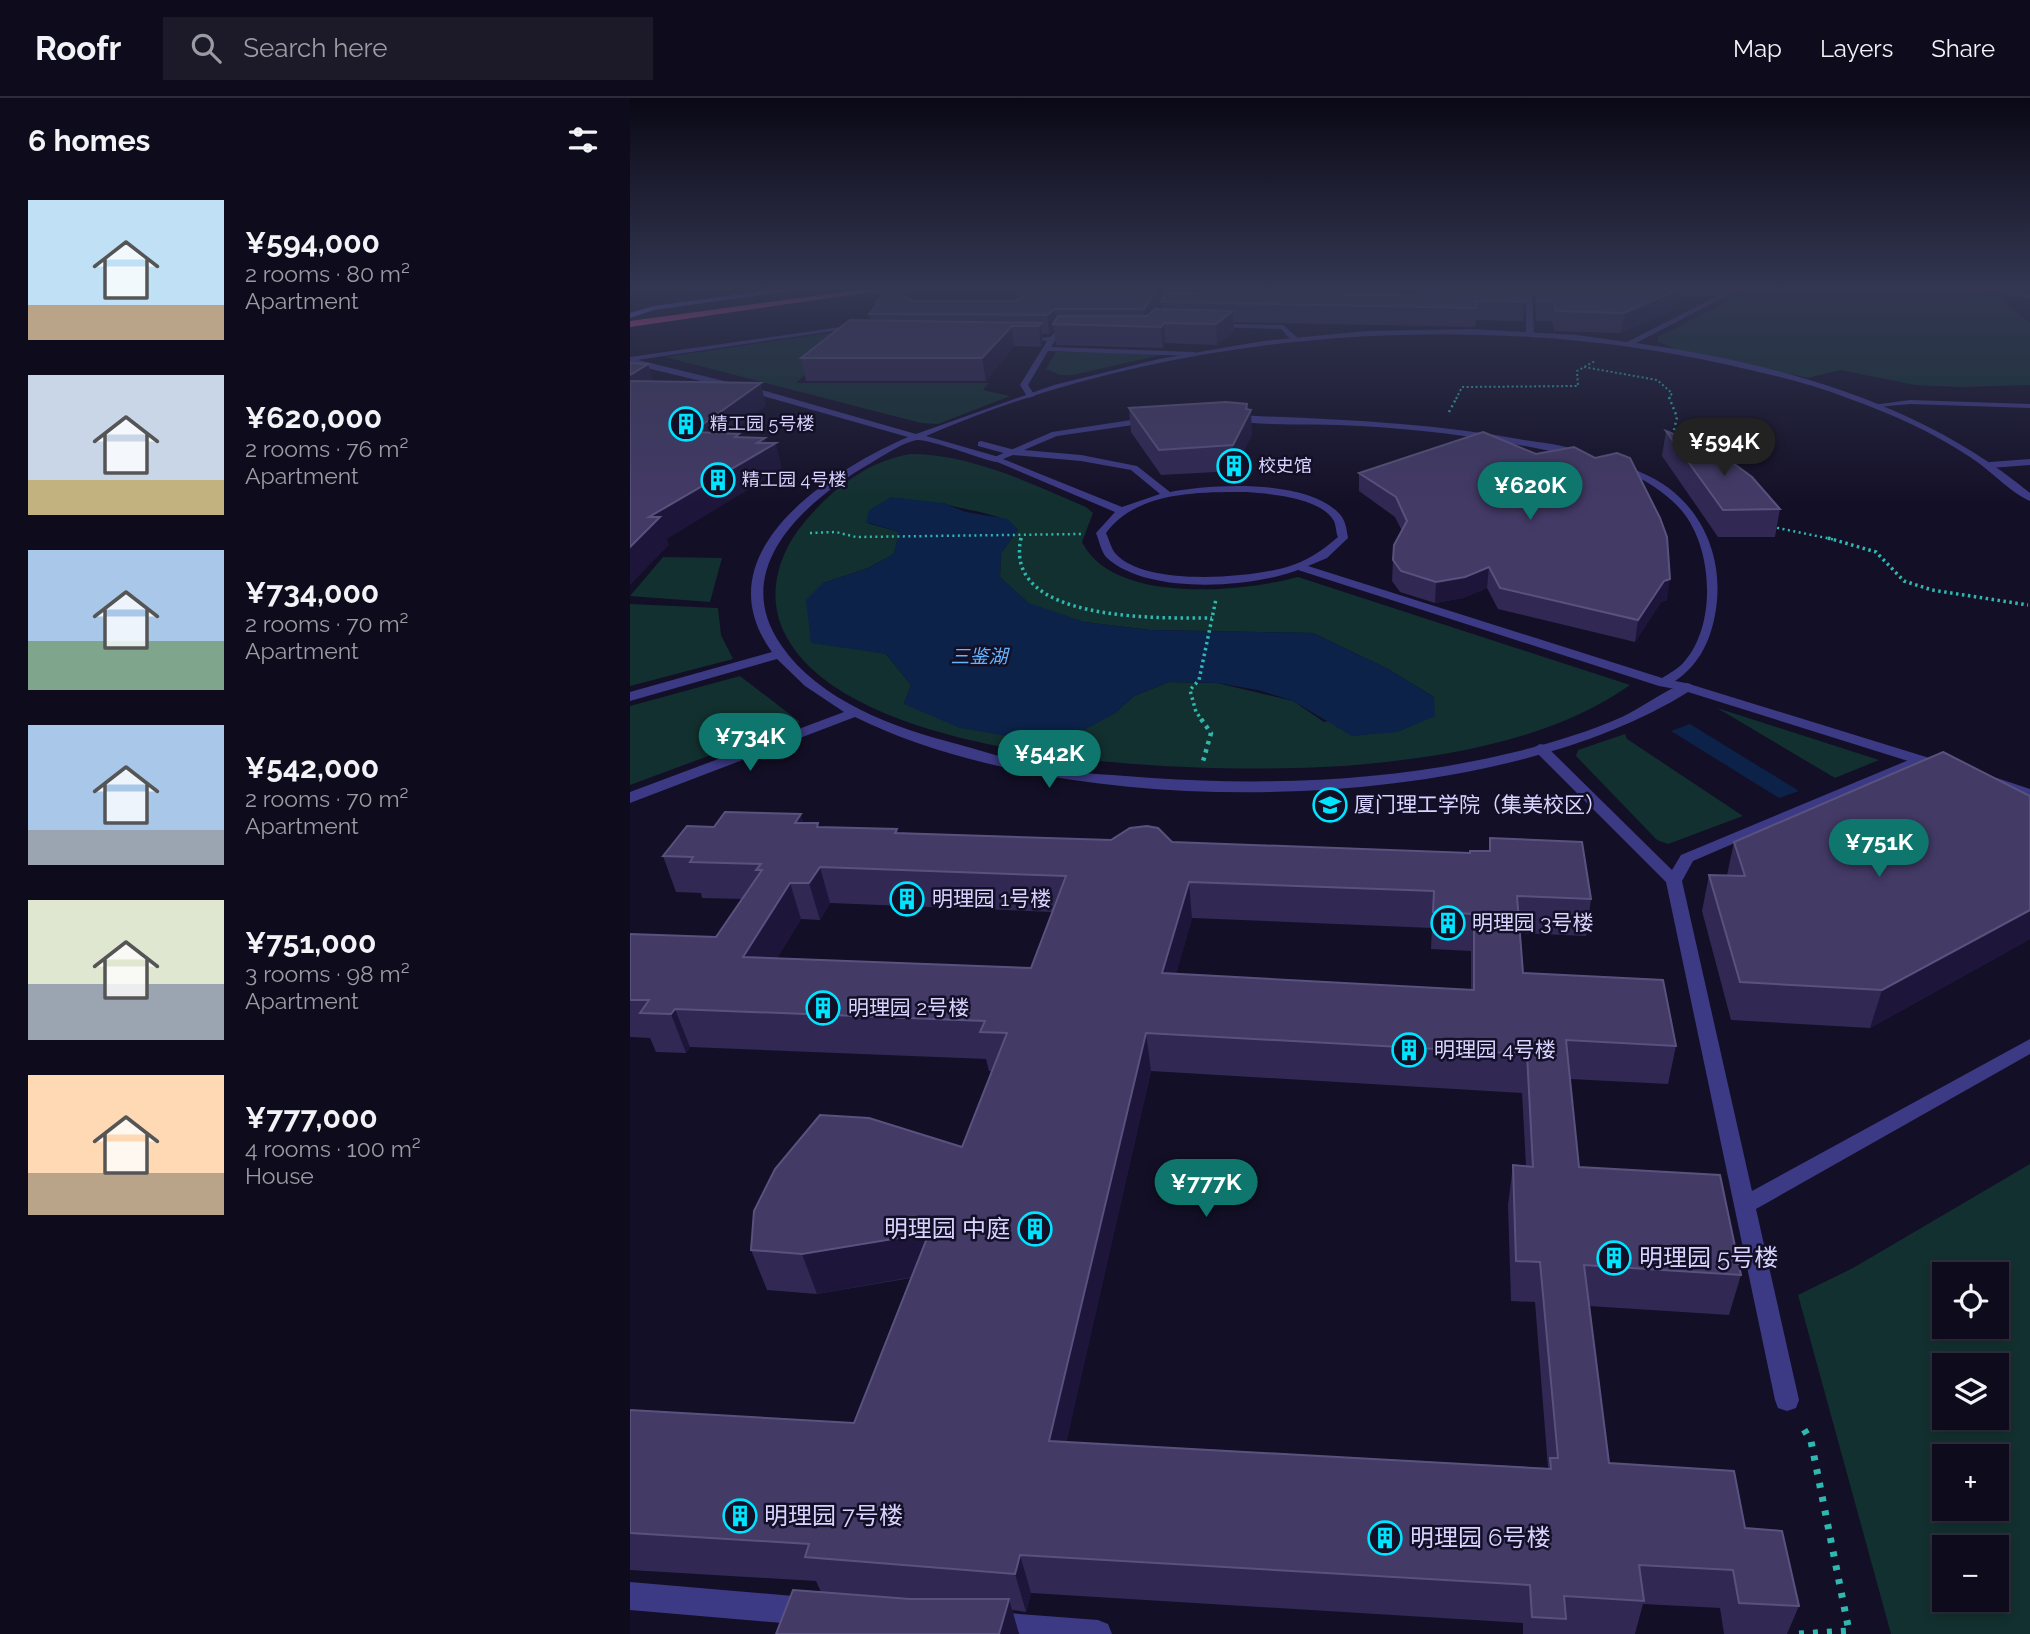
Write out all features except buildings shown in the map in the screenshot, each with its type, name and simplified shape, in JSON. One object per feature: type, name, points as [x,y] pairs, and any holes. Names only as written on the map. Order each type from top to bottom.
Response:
[{"type":"street","points":[[630,360],[766,394],[995,459]]},
{"type":"street","points":[[663,360],[782,389],[1011,452]]},
{"type":"street","points":[[1168,360],[1104,374],[1031,396],[932,431],[835,481],[810,499],[778,533],[765,558],[757,590],[763,627],[770,645],[811,686],[856,712],[941,745],[1040,771],[1196,786],[1261,787],[1411,776],[1539,748],[1617,722],[1652,707],[1686,687],[1957,771]]},
{"type":"street","points":[[1715,360],[1767,370],[1877,405],[1957,443],[2030,498]]},
{"type":"street","points":[[630,697],[778,654]]},
{"type":"street","points":[[630,799],[856,712]]},
{"type":"street","points":[[1982,779],[2030,794]]},
{"type":"lane","points":[[1031,396],[1024,385],[1039,360]]},
{"type":"lane","points":[[1877,405],[1910,402],[2030,406]]},
{"type":"lane","points":[[1217,417],[1441,431],[1536,443],[1630,470],[1674,497],[1695,519],[1709,545],[1714,575],[1711,613],[1690,664],[1664,683]]},
{"type":"lane","points":[[995,459],[1055,434],[1157,420]]},
{"type":"lane","points":[[1011,452],[1081,458],[1134,468],[1168,495]]},
{"type":"lane","points":[[995,459],[1122,511]]},
{"type":"lane","points":[[1990,466],[2030,462]]},
{"type":"lane","points":[[1242,488],[1284,493],[1319,504],[1340,520],[1343,538],[1327,556],[1302,568],[1242,580],[1167,578],[1138,570],[1115,559],[1101,542],[1101,533],[1112,518],[1122,511],[1168,495],[1242,488]]},
{"type":"lane","points":[[1302,568],[1664,683],[1686,687]]},
{"type":"lane","points":[[1539,748],[1674,881],[1787,1401]]},
{"type":"lane","points":[[1674,881],[1688,858],[1921,760]]},
{"type":"lane","points":[[1745,1205],[2030,1046]]},
{"type":"lane","points":[[630,1597],[837,1613]]},
{"type":"lane","points":[[974,1624],[1098,1634]]},
{"type":"path","points":[[1441,431],[1462,387],[1578,386],[1577,370],[1597,360]]},
{"type":"path","points":[[1583,367],[1657,380],[1666,385],[1672,393],[1669,398],[1677,417],[1670,437],[1675,445]]},
{"type":"path","points":[[1768,517],[1779,528],[1859,545],[1876,552],[1893,572],[1913,584],[1945,592],[2029,605]]},
{"type":"path","points":[[778,533],[836,532],[856,537],[1101,533]]},
{"type":"path","points":[[1022,535],[1018,557],[1025,577],[1049,596],[1091,610],[1117,614],[1212,619],[1199,680],[1190,690],[1196,712],[1211,733],[1196,786]]},
{"type":"path","points":[[1787,1401],[1811,1441],[1849,1631],[1799,1634]]},
{"type":"green space","points":[[675,360],[822,360],[796,383],[989,383],[983,390],[1010,396],[938,424],[921,423]]},
{"type":"green space","points":[[1051,360],[1141,360],[1073,375],[1060,375],[1046,369]]},
{"type":"green space","points":[[1722,360],[2030,360],[2030,385],[1915,385],[1840,370],[1808,378]]},
{"type":"green space","points":[[911,454],[956,459],[1023,480],[1086,507],[1093,513],[1082,542],[1098,562],[1121,576],[1149,585],[1213,589],[1245,587],[1298,577],[1630,685],[1600,704],[1534,732],[1427,757],[1356,765],[1220,768],[1135,764],[1047,754],[962,738],[886,714],[825,680],[786,636],[780,623],[775,595],[776,581],[784,554],[799,529],[821,503],[848,481],[894,458]],"holes":[[[943,503],[993,515],[1018,530],[1001,553],[1000,577],[1029,604],[1084,622],[1150,630],[1313,633],[1388,669],[1434,697],[1324,722],[1293,701],[1217,683],[1169,682],[1134,696],[1114,714],[904,704],[911,685],[886,654],[855,647],[823,583],[868,568],[894,554],[899,532],[867,523]]]},
{"type":"green space","points":[[663,557],[722,558],[710,602],[630,596]]},
{"type":"green space","points":[[630,604],[718,608],[721,635],[733,659],[630,686]]},
{"type":"green space","points":[[740,676],[800,722],[630,785],[630,706]]},
{"type":"green space","points":[[1717,708],[1879,760],[1835,778]]},
{"type":"green space","points":[[1625,734],[1627,739],[1743,816],[1668,844],[1657,840],[1576,756],[1578,750]]},
{"type":"green space","points":[[2030,1164],[2030,1634],[1891,1634],[1798,1295],[1853,1268]]},
{"type":"water","name":"三鉴湖","points":[[891,497],[943,503],[966,512],[1008,519],[1018,530],[1001,553],[1000,577],[1029,603],[1084,622],[1150,630],[1313,633],[1388,669],[1434,697],[1435,716],[1398,732],[1352,736],[1293,701],[1258,690],[1217,683],[1169,682],[1134,696],[1114,714],[1084,730],[1024,739],[960,728],[904,704],[911,685],[886,654],[811,643],[806,600],[823,583],[868,568],[894,554],[899,532],[866,522],[869,510]]},
{"type":"water","points":[[1690,724],[1799,791],[1779,798],[1671,731]]},
{"type":"place","name":"精工园 5号楼","points":[[686,424]]},
{"type":"place","name":"校史馆","points":[[1234,466]]},
{"type":"place","name":"精工园 4号楼","points":[[718,480]]},
{"type":"place","name":"厦门理工学院（集美校区）","points":[[1330,805]]},
{"type":"place","name":"明理园 1号楼","points":[[907,899]]},
{"type":"place","name":"明理园 3号楼","points":[[1448,923]]},
{"type":"place","name":"明理园 2号楼","points":[[823,1008]]},
{"type":"place","name":"明理园 4号楼","points":[[1409,1050]]},
{"type":"place","name":"明理园 中庭","points":[[1035,1229]]},
{"type":"place","name":"明理园 5号楼","points":[[1614,1258]]},
{"type":"place","name":"明理园 7号楼","points":[[740,1516]]},
{"type":"place","name":"明理园 6号楼","points":[[1385,1538]]}]
